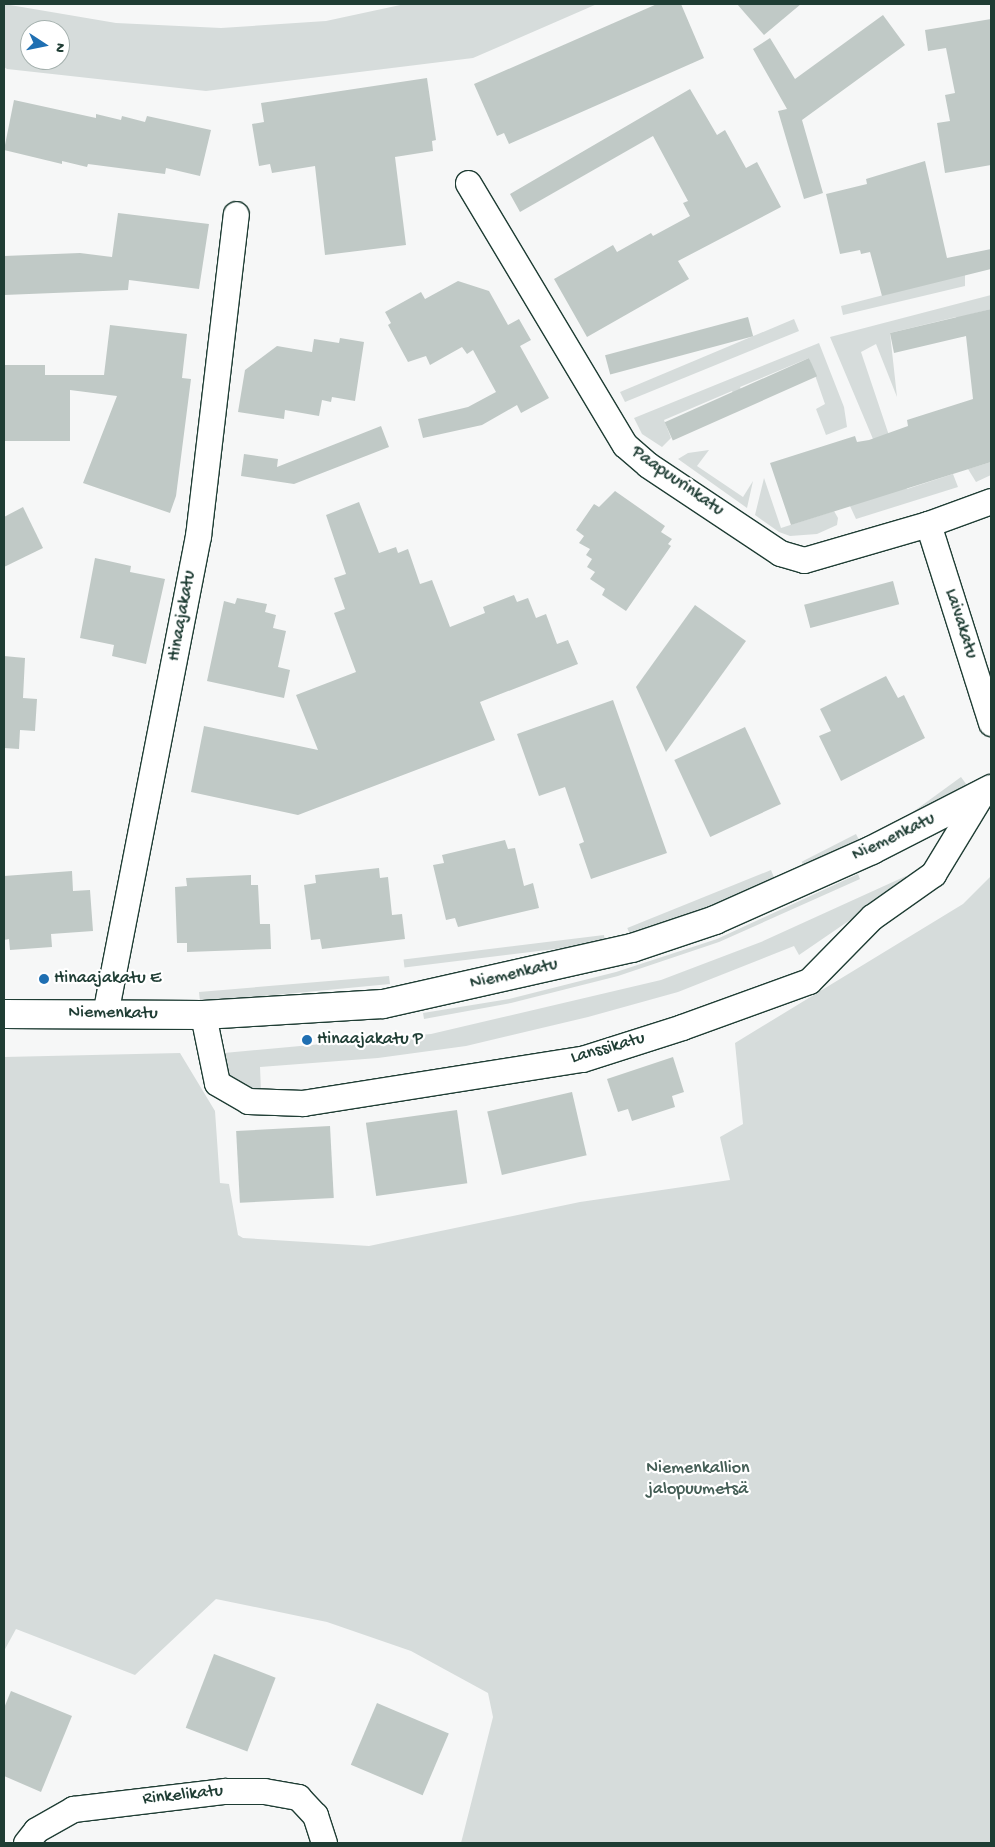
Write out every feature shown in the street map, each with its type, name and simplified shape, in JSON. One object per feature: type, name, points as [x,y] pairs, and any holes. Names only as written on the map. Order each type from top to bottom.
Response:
[{"type":"street","name":"Paapuurinkatu","points":[[468,182],[605,416],[625,446],[648,465],[780,553],[804,560],[928,524],[991,501]]},
{"type":"street","name":"Hinaajakatu","points":[[105,1014],[198,536],[236,214]]},
{"type":"street","name":"Laivakatu","points":[[928,524],[991,723]]},
{"type":"street","name":"Niemenkatu","points":[[4,1014],[203,1015],[384,1004],[632,948],[714,920],[872,850],[986,792]]},
{"type":"street","name":"Lanssikatu","points":[[203,1015],[218,1083],[248,1101],[303,1103],[582,1058],[682,1027],[809,981],[872,917],[933,874],[986,792]]},
{"type":"street","name":"Rinkelikatu","points":[[26,1843],[36,1830],[73,1809],[225,1791],[264,1791],[298,1797],[315,1815],[324,1843]]},
{"type":"green space","points":[[4,4],[116,23],[221,28],[326,21],[405,4],[597,4],[473,58],[206,91],[7,69],[4,67]]},
{"type":"green space","points":[[965,274],[965,286],[843,315],[841,306]]},
{"type":"green space","points":[[991,295],[991,309],[968,315],[973,334],[961,337],[956,317],[890,333],[897,397],[876,344],[861,352],[907,489],[953,474],[958,487],[856,519],[850,506],[889,477],[830,337]]},
{"type":"green space","points":[[794,319],[799,331],[625,402],[620,392]]},
{"type":"green space","points":[[819,343],[844,407],[847,427],[826,435],[816,409],[825,404],[809,358],[740,387],[747,406],[741,409],[732,391],[664,420],[671,438],[662,447],[642,434],[634,418]]},
{"type":"green space","points":[[709,450],[697,466],[743,497],[753,481],[747,508],[678,459],[688,453]]},
{"type":"green space","points":[[991,462],[991,475],[976,482],[968,469]]},
{"type":"green space","points":[[764,478],[781,528],[834,511],[838,518],[837,525],[817,534],[790,536],[779,532],[755,515]]},
{"type":"green space","points":[[961,777],[966,784],[891,839],[886,832]]},
{"type":"green space","points":[[856,834],[860,842],[806,870],[802,862]]},
{"type":"green space","points":[[771,870],[775,880],[631,938],[627,928]]},
{"type":"green space","points":[[858,874],[860,879],[719,942],[618,976],[511,1003],[424,1019],[423,1013],[509,999],[616,972],[717,939]]},
{"type":"green space","points":[[906,876],[907,881],[799,955],[794,946],[678,992],[588,1017],[466,1046],[378,1058],[260,1067],[261,1091],[247,1090],[234,1081],[225,1068],[224,1053],[431,1034],[661,980],[761,942]]},
{"type":"green space","name":"Niemenkallion jalopuumetsä","points":[[991,876],[991,1843],[461,1843],[493,1717],[488,1693],[411,1651],[327,1622],[216,1599],[135,1675],[16,1629],[4,1651],[4,1057],[180,1053],[215,1111],[220,1183],[229,1184],[238,1235],[243,1238],[369,1246],[580,1202],[730,1180],[720,1137],[743,1124],[735,1043],[963,904]]},
{"type":"green space","points":[[604,935],[605,943],[404,968],[404,960]]},
{"type":"green space","points":[[389,976],[390,984],[200,1002],[199,992]]},
{"type":"building","points":[[657,4],[681,4],[704,58],[509,144],[504,133],[497,136],[474,84]]},
{"type":"building","points":[[737,4],[801,4],[764,35]]},
{"type":"building","points":[[883,15],[905,45],[802,120],[823,193],[804,199],[778,111],[787,109],[753,49],[770,38],[795,79]]},
{"type":"building","points":[[991,19],[991,165],[945,173],[937,123],[950,121],[945,95],[955,93],[946,48],[928,51],[925,30]]},
{"type":"building","points":[[427,78],[436,140],[432,141],[433,151],[395,157],[406,245],[325,255],[315,166],[272,173],[270,164],[259,166],[252,124],[264,122],[261,103]]},
{"type":"building","points":[[690,89],[717,135],[725,130],[746,168],[757,162],[781,207],[678,261],[689,279],[587,337],[554,279],[613,245],[617,252],[651,233],[653,236],[690,216],[683,203],[688,201],[653,136],[520,212],[510,194]]},
{"type":"building","points":[[14,100],[96,118],[96,114],[121,120],[122,116],[145,122],[147,116],[211,130],[200,176],[166,168],[165,174],[88,164],[87,167],[62,161],[62,164],[4,150]]},
{"type":"building","points":[[925,161],[947,258],[991,249],[991,269],[882,296],[870,252],[861,254],[860,250],[840,254],[826,194],[867,184],[866,179]]},
{"type":"building","points":[[118,213],[209,224],[199,289],[129,280],[128,290],[4,295],[4,256],[80,253],[112,257]]},
{"type":"building","points":[[458,281],[489,291],[508,325],[519,319],[531,340],[520,346],[549,398],[521,413],[517,405],[482,425],[423,438],[418,419],[468,407],[496,392],[473,350],[467,354],[462,347],[430,365],[426,356],[408,362],[388,325],[391,323],[385,312],[421,292],[425,299]]},
{"type":"building","points":[[991,309],[991,462],[791,525],[770,463],[855,436],[857,442],[869,440],[908,426],[907,420],[973,399],[966,336],[894,353],[890,333]]},
{"type":"building","points":[[748,317],[753,336],[610,375],[605,355]]},
{"type":"building","points":[[110,325],[187,334],[182,378],[191,379],[176,496],[170,513],[83,483],[117,396],[70,390],[70,441],[4,441],[4,365],[45,365],[45,375],[104,375]]},
{"type":"building","points":[[340,338],[364,342],[355,401],[332,397],[331,402],[322,400],[319,416],[285,410],[284,419],[238,412],[245,370],[277,346],[312,352],[314,339],[339,343]]},
{"type":"building","points":[[809,358],[817,376],[673,441],[665,422]]},
{"type":"building","points":[[381,426],[389,447],[294,484],[241,476],[244,454],[278,459],[277,467]]},
{"type":"building","points":[[615,491],[665,526],[661,532],[672,539],[668,544],[671,546],[626,611],[602,595],[605,589],[590,579],[595,572],[587,567],[592,559],[586,555],[590,549],[579,543],[584,536],[576,530],[594,504],[599,507]]},
{"type":"building","points":[[359,502],[379,553],[396,547],[398,553],[408,549],[420,584],[432,580],[450,627],[485,613],[483,607],[514,595],[517,602],[528,598],[536,618],[546,614],[557,644],[568,640],[578,664],[480,702],[495,740],[298,815],[191,792],[204,726],[318,750],[296,695],[356,672],[334,613],[345,609],[334,578],[346,574],[326,515]]},
{"type":"building","points":[[23,507],[43,548],[4,567],[4,517]]},
{"type":"building","points":[[95,558],[131,566],[130,572],[165,579],[146,664],[112,656],[114,645],[80,638]]},
{"type":"building","points":[[893,581],[899,604],[810,628],[804,605]]},
{"type":"building","points":[[237,598],[267,604],[265,612],[276,615],[273,628],[286,631],[278,667],[290,670],[284,698],[207,681],[224,601],[235,604]]},
{"type":"building","points":[[695,605],[746,641],[666,752],[636,687]]},
{"type":"building","points":[[4,656],[25,658],[23,698],[37,699],[35,731],[20,730],[19,749],[4,748]]},
{"type":"building","points":[[886,676],[898,698],[904,695],[925,738],[841,781],[819,736],[831,731],[820,709]]},
{"type":"building","points":[[613,700],[667,853],[591,879],[579,844],[584,842],[565,787],[539,796],[517,734]]},
{"type":"building","points":[[745,727],[781,804],[710,837],[674,760]]},
{"type":"building","points":[[505,840],[508,849],[515,848],[524,886],[533,883],[539,908],[458,927],[455,918],[446,920],[433,865],[444,863],[442,855]]},
{"type":"building","points":[[379,868],[380,878],[388,877],[392,915],[402,914],[405,939],[322,949],[320,939],[311,940],[304,885],[316,883],[315,875]]},
{"type":"building","points":[[72,871],[73,891],[90,890],[93,931],[51,934],[52,947],[10,950],[9,939],[4,940],[4,876]]},
{"type":"building","points":[[251,875],[251,885],[258,885],[260,924],[270,924],[271,949],[187,952],[187,943],[177,943],[175,887],[187,886],[186,878]]},
{"type":"building","points":[[673,1057],[684,1092],[672,1096],[675,1107],[632,1121],[628,1109],[618,1112],[607,1079]]},
{"type":"building","points":[[572,1092],[587,1155],[502,1175],[487,1112]]},
{"type":"building","points":[[457,1110],[467,1183],[376,1196],[366,1123]]},
{"type":"building","points":[[330,1126],[334,1198],[240,1203],[236,1131]]},
{"type":"building","points":[[214,1654],[276,1678],[247,1751],[186,1728]]},
{"type":"building","points":[[11,1691],[72,1716],[41,1792],[4,1776],[4,1708]]},
{"type":"building","points":[[377,1703],[449,1733],[423,1795],[351,1765]]},
{"type":"place","name":"Hinaajakatu E","points":[[44,979]]},
{"type":"place","name":"Hinaajakatu P","points":[[307,1040]]}]
